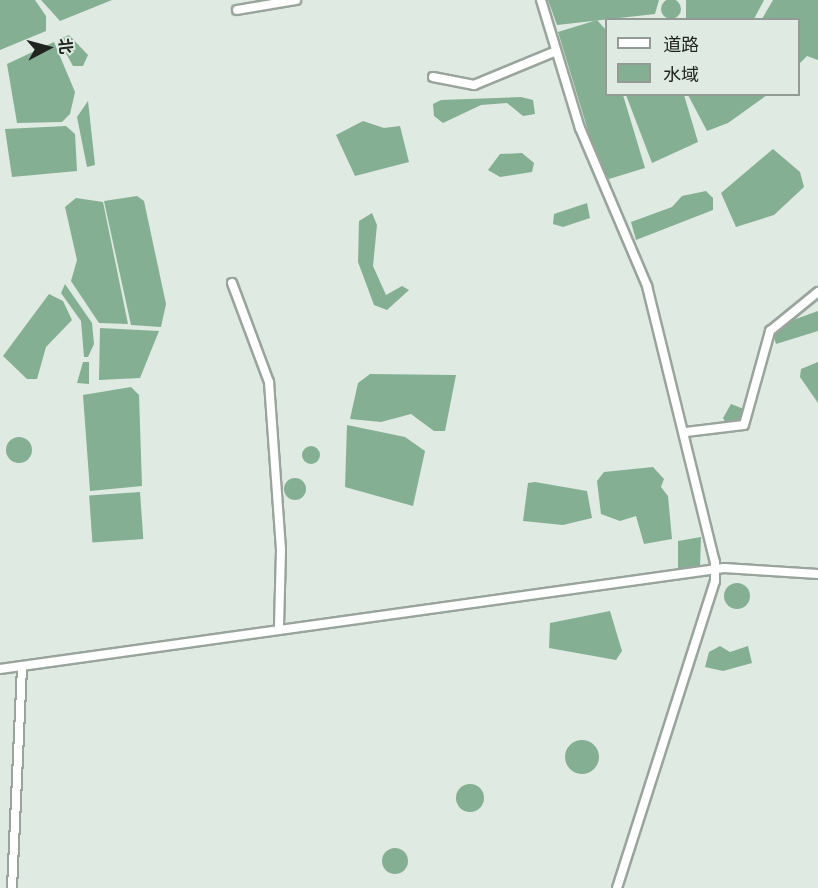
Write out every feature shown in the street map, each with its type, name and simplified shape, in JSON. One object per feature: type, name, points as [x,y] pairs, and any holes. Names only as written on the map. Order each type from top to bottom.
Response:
[{"type":"street","points":[[237,10],[296,0]]},
{"type":"street","points":[[541,0],[586,146],[647,286],[686,432],[715,571],[617,888]]},
{"type":"street","points":[[433,77],[474,85],[556,51]]},
{"type":"street","points":[[232,283],[269,382],[280,550],[279,628]]},
{"type":"street","points":[[686,432],[744,425],[770,331],[818,292]]},
{"type":"street","points":[[0,669],[279,628],[715,571],[818,574]]},
{"type":"street","points":[[12,888],[22,666]]},
{"type":"water","points":[[667,-1],[675,-1],[681,5],[681,13],[676,18],[666,18],[661,13],[661,5]]},
{"type":"water","points":[[0,0],[35,0],[46,16],[46,31],[0,50]]},
{"type":"water","points":[[41,0],[112,0],[60,21]]},
{"type":"water","points":[[548,0],[659,0],[655,14],[557,25]]},
{"type":"water","points":[[686,0],[764,0],[755,18],[686,18]]},
{"type":"water","points":[[773,0],[818,0],[818,60],[807,56],[800,63],[800,18],[763,18]]},
{"type":"water","points":[[597,20],[605,29],[605,96],[623,96],[645,168],[609,179],[596,157],[558,32]]},
{"type":"water","points":[[69,35],[88,55],[83,66],[73,66],[63,48],[62,38]]},
{"type":"water","points":[[54,42],[75,92],[70,114],[62,122],[17,123],[7,64]]},
{"type":"water","points":[[626,96],[684,96],[698,142],[652,163]]},
{"type":"water","points":[[689,96],[766,96],[728,123],[707,131]]},
{"type":"water","points":[[521,97],[533,100],[535,114],[523,116],[507,103],[481,105],[443,123],[434,116],[433,104],[441,100]]},
{"type":"water","points":[[88,101],[95,165],[87,167],[77,117]]},
{"type":"water","points":[[363,121],[384,128],[400,126],[409,162],[355,176],[336,135]]},
{"type":"water","points":[[66,126],[75,134],[77,171],[12,177],[5,129]]},
{"type":"water","points":[[773,149],[800,172],[804,187],[774,215],[736,227],[721,193]]},
{"type":"water","points":[[522,153],[534,163],[532,172],[500,177],[488,170],[500,154]]},
{"type":"water","points":[[706,191],[713,198],[713,210],[636,240],[631,222],[672,207],[682,196]]},
{"type":"water","points":[[137,196],[144,201],[166,304],[161,327],[131,325],[104,201]]},
{"type":"water","points":[[76,198],[103,202],[128,324],[99,323],[71,281],[77,260],[65,207]]},
{"type":"water","points":[[587,203],[590,218],[563,227],[553,224],[554,214]]},
{"type":"water","points":[[372,213],[377,225],[373,266],[386,295],[402,286],[409,290],[387,310],[374,305],[358,262],[359,221]]},
{"type":"water","points":[[65,284],[92,323],[94,344],[88,357],[84,357],[81,321],[61,293]]},
{"type":"water","points":[[49,294],[63,301],[72,320],[46,347],[37,379],[27,379],[3,356]]},
{"type":"water","points":[[818,311],[818,331],[776,344],[773,335],[782,324]]},
{"type":"water","points":[[100,328],[159,331],[140,378],[99,380]]},
{"type":"water","points":[[83,362],[89,362],[89,384],[77,383]]},
{"type":"water","points":[[818,362],[818,403],[800,377],[801,369]]},
{"type":"water","points":[[370,374],[456,375],[445,431],[434,431],[411,414],[381,422],[350,419],[358,383]]},
{"type":"water","points":[[131,387],[139,395],[142,486],[90,491],[83,395]]},
{"type":"water","points":[[731,404],[744,409],[739,424],[727,425],[723,418]]},
{"type":"water","points":[[347,425],[405,437],[425,451],[413,506],[345,487]]},
{"type":"water","points":[[19,437],[28,441],[32,450],[28,459],[19,463],[10,459],[6,450],[10,441]]},
{"type":"water","points":[[307,446],[315,446],[320,451],[318,462],[307,464],[302,459],[302,451]]},
{"type":"water","points":[[653,467],[664,479],[661,487],[668,496],[672,539],[644,544],[636,516],[620,521],[601,514],[597,481],[604,472]]},
{"type":"water","points":[[295,478],[303,481],[306,489],[303,497],[295,500],[287,497],[284,489],[287,481]]},
{"type":"water","points":[[535,482],[587,491],[592,518],[563,525],[523,521],[528,483]]},
{"type":"water","points":[[140,492],[143,539],[92,542],[89,496]]},
{"type":"water","points":[[701,537],[700,568],[678,573],[678,541]]},
{"type":"water","points":[[737,583],[746,587],[750,596],[746,605],[737,609],[728,605],[724,596],[728,587]]},
{"type":"water","points":[[610,611],[622,651],[616,660],[549,648],[550,623]]},
{"type":"water","points":[[720,646],[730,652],[748,646],[752,663],[723,671],[705,667],[709,652]]},
{"type":"water","points":[[582,740],[594,745],[599,757],[594,769],[582,774],[570,769],[565,757],[570,745]]},
{"type":"water","points":[[470,784],[480,788],[484,798],[480,808],[470,812],[460,808],[456,798],[460,788]]},
{"type":"water","points":[[395,848],[404,852],[408,861],[404,870],[395,874],[386,870],[382,861],[386,852]]}]
